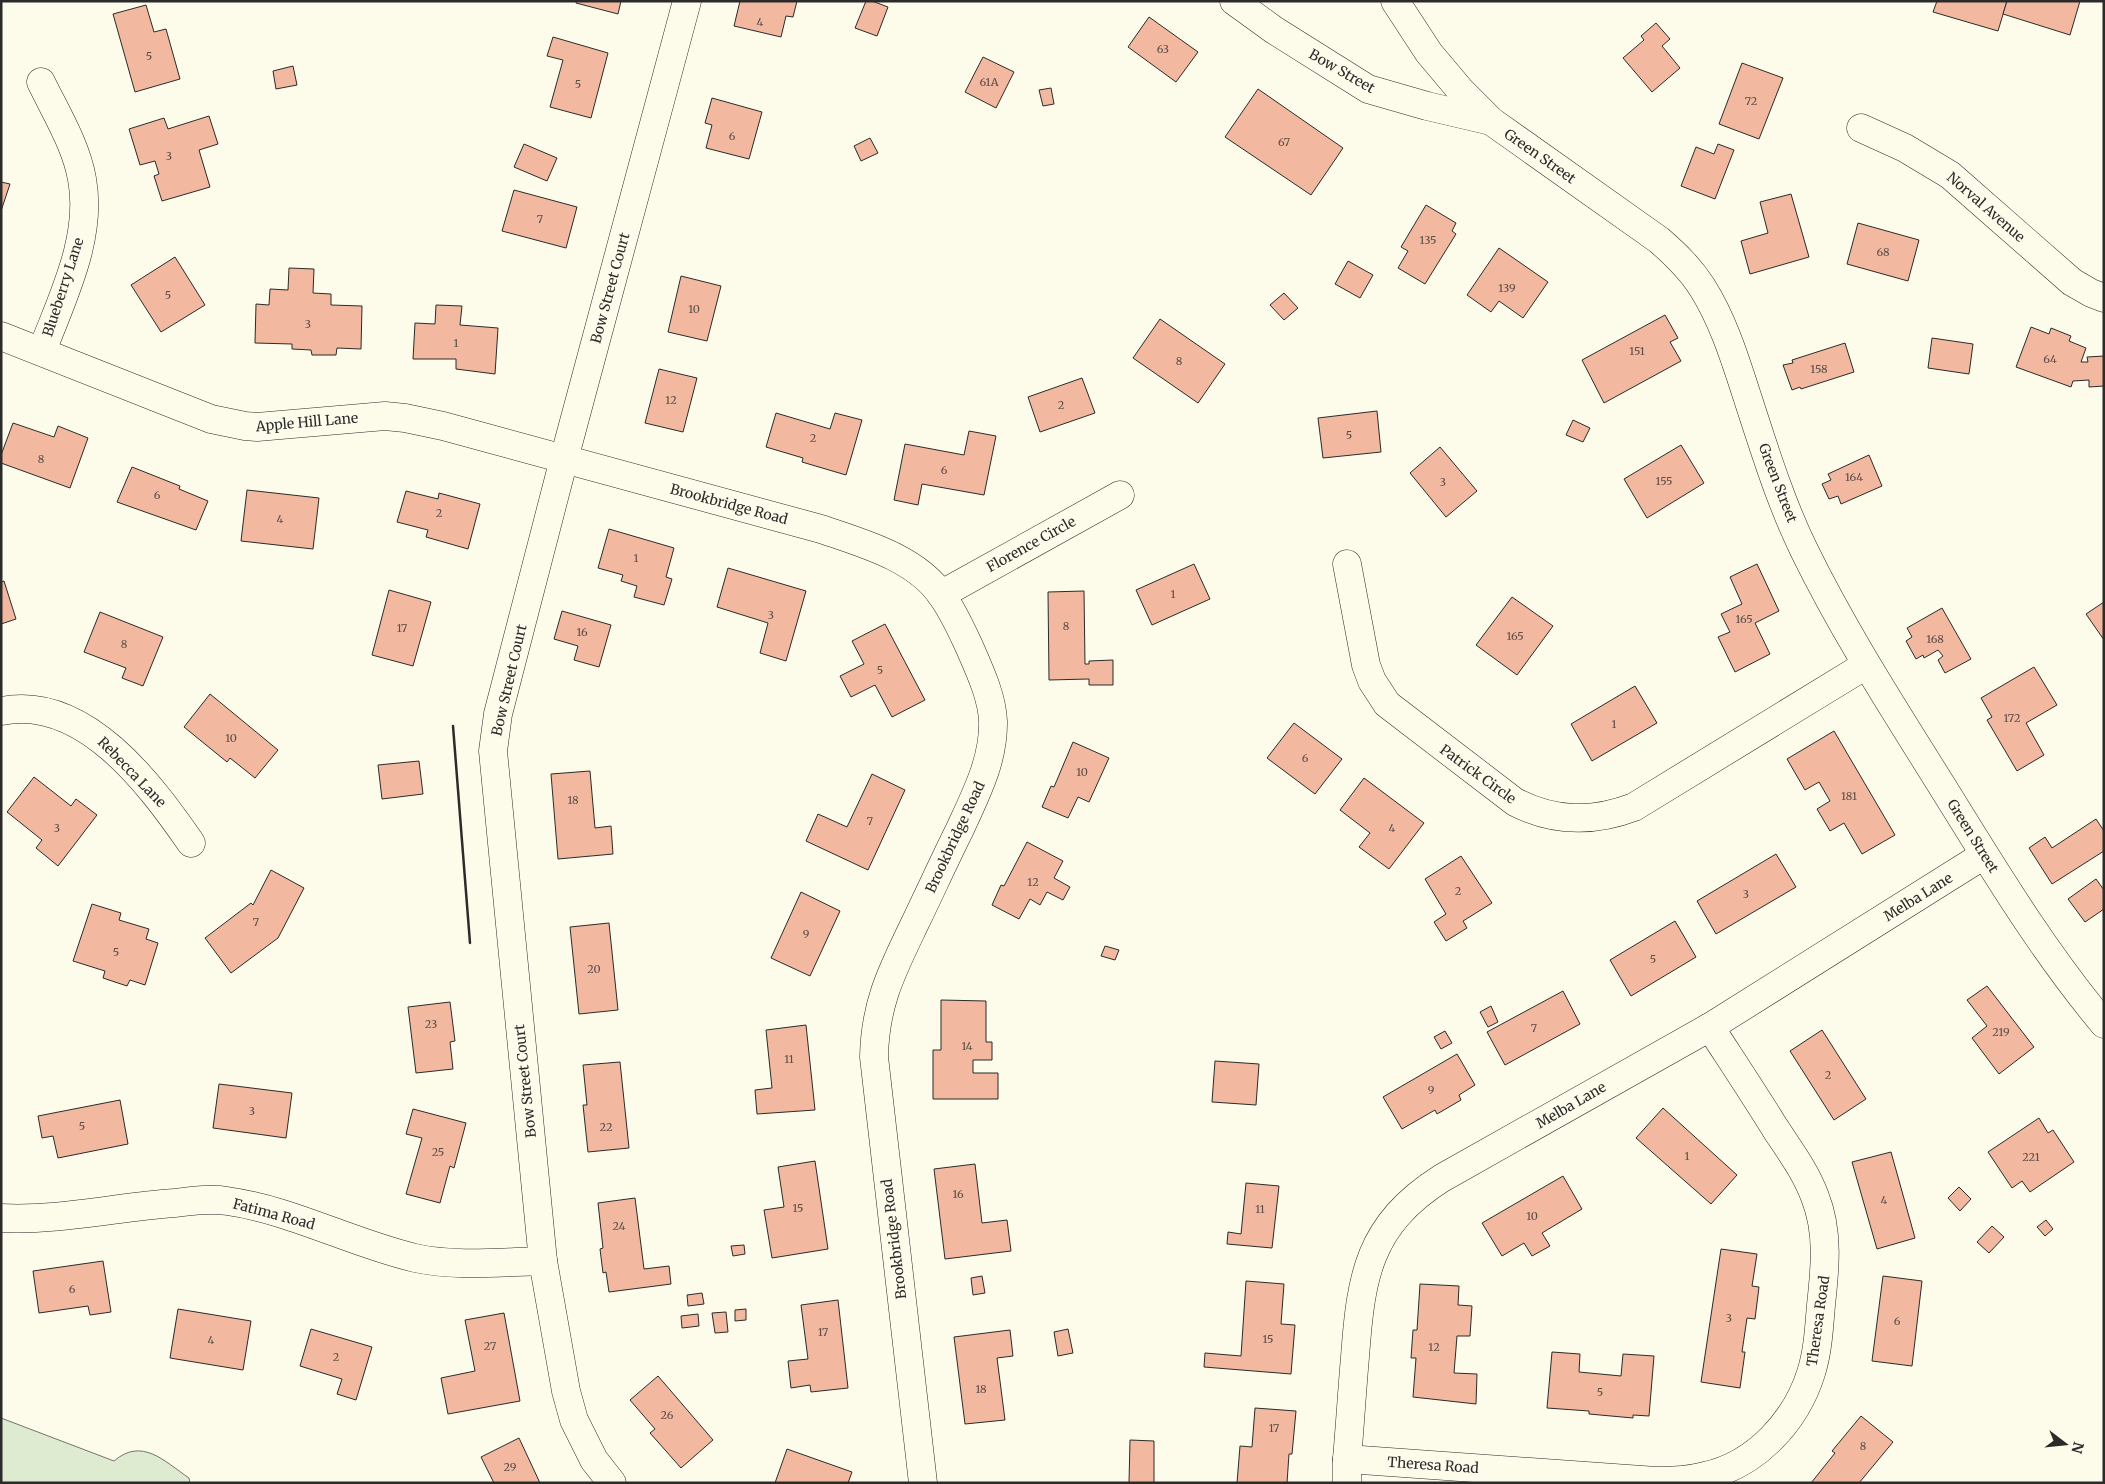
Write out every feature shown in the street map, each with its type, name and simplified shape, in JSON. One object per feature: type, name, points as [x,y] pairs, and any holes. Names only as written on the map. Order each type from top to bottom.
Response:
[{"type":"street","name":"Bow Street Court","points":[[612,1483],[594,1460],[574,1420],[566,1392],[542,1261],[493,751],[498,714],[564,459],[687,1]]},
{"type":"street","name":"Bow Street","points":[[1234,1],[1282,35],[1368,89],[1426,106],[1491,121]]},
{"type":"street","name":"Green Street","points":[[1395,1],[1429,53],[1460,91],[1491,121],[1543,160],[1659,240],[1681,260],[1700,284],[1722,324],[1783,502],[1834,609],[1866,665],[1984,855],[2050,955],[2104,1024]]},
{"type":"street","name":"Blueberry Lane","points":[[41,82],[71,141],[82,180],[84,198],[84,217],[76,254],[42,351]]},
{"type":"street","name":"Norval Avenue","points":[[1861,128],[1916,154],[1950,175],[2058,270],[2081,288],[2104,298]]},
{"type":"street","name":"Apple Hill Lane","points":[[1,336],[211,419],[232,424],[267,426],[366,417],[405,418],[443,426],[564,459]]},
{"type":"street","name":"Brookbridge Road","points":[[564,459],[822,529],[855,540],[903,563],[928,580],[942,594],[974,658],[988,695],[992,719],[990,753],[976,795],[886,985],[877,1020],[874,1056],[923,1483]]},
{"type":"street","name":"Florence Circle","points":[[942,594],[1120,495]]},
{"type":"street","name":"Patrick Circle","points":[[1347,564],[1366,665],[1372,681],[1387,704],[1514,802],[1530,810],[1565,818],[1600,817],[1634,807],[1866,665]]},
{"type":"street","name":"Rebecca Lane","points":[[1,711],[16,709],[43,712],[72,720],[88,728],[110,746],[140,778],[165,806],[191,843]]},
{"type":"street","name":"Melba Lane","points":[[1347,1471],[1361,1292],[1375,1249],[1400,1212],[1426,1188],[1442,1178],[1710,1027],[1984,855]]},
{"type":"street","name":"Theresa Road","points":[[1347,1471],[1682,1481],[1707,1476],[1731,1467],[1773,1438],[1803,1396],[1812,1372],[1817,1346],[1826,1254],[1821,1216],[1809,1181],[1710,1027]]},
{"type":"street","name":"Fatima Road","points":[[1,1218],[59,1216],[135,1206],[224,1200],[286,1216],[416,1258],[443,1262],[542,1261]]},
{"type":"green space","points":[[1,1418],[114,1461],[124,1454],[134,1451],[153,1454],[189,1478],[190,1483],[1,1483]]},
{"type":"building","points":[[576,1],[621,1],[618,14],[576,3]]},
{"type":"building","points":[[740,1],[797,1],[793,17],[786,16],[781,37],[734,26]]},
{"type":"building","points":[[866,1],[872,1],[888,7],[877,36],[855,28]]},
{"type":"building","points":[[1937,1],[2007,1],[1998,31],[1933,12]]},
{"type":"building","points":[[2007,1],[2080,1],[2070,35],[2003,14]]},
{"type":"building","points":[[146,5],[154,32],[166,29],[180,79],[135,92],[113,14]]},
{"type":"building","points":[[1149,17],[1198,52],[1176,82],[1128,47]]},
{"type":"building","points":[[1656,23],[1670,39],[1662,46],[1680,68],[1652,92],[1623,58],[1644,40],[1641,36]]},
{"type":"building","points":[[553,37],[608,53],[591,118],[550,107],[563,60],[547,56]]},
{"type":"building","points":[[983,57],[1014,72],[996,108],[965,92]]},
{"type":"building","points":[[1742,63],[1783,78],[1759,139],[1719,124]]},
{"type":"building","points":[[293,66],[297,85],[276,89],[273,71]]},
{"type":"building","points":[[1051,88],[1054,104],[1043,106],[1039,90]]},
{"type":"building","points":[[1258,89],[1343,148],[1311,195],[1225,137]]},
{"type":"building","points":[[712,98],[762,112],[749,159],[706,148],[712,125],[705,123]]},
{"type":"building","points":[[209,116],[218,144],[199,150],[210,187],[162,201],[154,176],[159,174],[155,161],[140,165],[129,129],[164,118],[168,129]]},
{"type":"building","points":[[870,138],[878,153],[861,161],[854,146]]},
{"type":"building","points":[[524,144],[557,158],[547,181],[514,167]]},
{"type":"building","points":[[1718,144],[1734,150],[1715,199],[1681,186],[1696,147],[1714,154]]},
{"type":"building","points":[[1,182],[10,184],[1,211]]},
{"type":"building","points":[[514,190],[577,207],[566,248],[502,231]]},
{"type":"building","points":[[1791,194],[1809,257],[1750,274],[1741,241],[1768,233],[1760,202]]},
{"type":"building","points":[[1426,205],[1456,223],[1452,231],[1456,234],[1425,284],[1398,268],[1408,251],[1401,247]]},
{"type":"building","points":[[1858,223],[1919,240],[1908,281],[1847,264]]},
{"type":"building","points":[[1499,248],[1548,282],[1523,318],[1499,301],[1491,312],[1467,295]]},
{"type":"building","points":[[175,257],[205,305],[161,332],[131,285]]},
{"type":"building","points":[[1348,261],[1373,275],[1360,298],[1335,284]]},
{"type":"building","points":[[289,268],[314,269],[313,293],[331,294],[331,305],[362,306],[361,349],[337,348],[336,355],[312,355],[311,350],[292,349],[292,344],[255,343],[256,304],[269,305],[270,289],[288,290]]},
{"type":"building","points":[[681,276],[721,286],[707,341],[668,332]]},
{"type":"building","points":[[1284,293],[1298,308],[1284,320],[1270,305]]},
{"type":"building","points":[[436,305],[462,306],[460,325],[498,328],[495,374],[456,369],[456,359],[413,359],[415,323],[435,324]]},
{"type":"building","points":[[1665,315],[1678,338],[1670,342],[1681,361],[1604,403],[1582,360]]},
{"type":"building","points":[[1160,319],[1225,364],[1198,403],[1133,358]]},
{"type":"building","points":[[2031,327],[2049,334],[2051,328],[2071,336],[2069,341],[2086,348],[2081,362],[2088,362],[2087,357],[2104,356],[2104,386],[2089,387],[2089,380],[2073,381],[2071,387],[2016,367]]},
{"type":"building","points":[[1932,338],[1973,344],[1969,374],[1928,368]]},
{"type":"building","points":[[1845,343],[1854,372],[1801,389],[1800,387],[1792,390],[1783,365],[1793,363],[1792,360]]},
{"type":"building","points":[[659,369],[697,378],[683,432],[645,423]]},
{"type":"building","points":[[1082,378],[1095,413],[1040,432],[1028,397]]},
{"type":"building","points":[[1377,411],[1381,452],[1323,458],[1318,418]]},
{"type":"building","points":[[776,413],[830,429],[835,413],[862,420],[846,475],[802,462],[803,458],[766,447]]},
{"type":"building","points":[[1573,420],[1590,428],[1583,442],[1566,435]]},
{"type":"building","points":[[13,423],[54,437],[58,426],[88,438],[70,488],[1,463],[1,455]]},
{"type":"building","points":[[969,431],[996,436],[984,495],[922,484],[918,505],[894,500],[905,444],[964,455]]},
{"type":"building","points":[[1681,445],[1704,483],[1647,518],[1624,479]]},
{"type":"building","points":[[1440,447],[1477,491],[1446,517],[1410,473]]},
{"type":"building","points":[[1869,455],[1882,486],[1841,504],[1838,496],[1829,499],[1822,484],[1831,480],[1828,474]]},
{"type":"building","points":[[132,467],[180,486],[179,489],[208,501],[196,530],[117,502]]},
{"type":"building","points":[[247,490],[319,498],[313,549],[241,541]]},
{"type":"building","points":[[406,491],[438,499],[439,493],[480,504],[468,549],[426,537],[428,530],[397,522]]},
{"type":"building","points":[[609,529],[674,548],[666,577],[672,579],[664,605],[634,597],[637,586],[621,581],[623,575],[598,568]]},
{"type":"building","points":[[1194,564],[1210,599],[1152,625],[1136,590]]},
{"type":"building","points":[[1757,564],[1779,611],[1755,623],[1770,654],[1735,672],[1718,637],[1730,632],[1721,614],[1742,604],[1730,577]]},
{"type":"building","points":[[728,568],[806,591],[786,661],[760,653],[768,623],[717,607]]},
{"type":"building","points":[[4,581],[16,619],[1,624],[1,582]]},
{"type":"building","points":[[389,590],[431,602],[413,666],[372,655]]},
{"type":"building","points":[[1084,591],[1085,664],[1089,664],[1089,661],[1113,660],[1113,685],[1089,685],[1089,679],[1049,680],[1048,592]]},
{"type":"building","points":[[1512,597],[1553,626],[1517,675],[1476,645]]},
{"type":"building","points":[[2104,602],[2104,640],[2086,614]]},
{"type":"building","points":[[1942,608],[1971,659],[1945,673],[1938,660],[1943,656],[1938,650],[1924,658],[1923,655],[1916,659],[1906,641],[1912,637],[1907,628]]},
{"type":"building","points":[[562,611],[611,625],[599,667],[574,660],[578,646],[554,639]]},
{"type":"building","points":[[100,612],[163,637],[143,686],[122,678],[126,668],[84,652]]},
{"type":"building","points":[[885,624],[925,700],[892,717],[875,685],[851,697],[840,676],[864,664],[852,641]]},
{"type":"building","points":[[2034,667],[2057,705],[2026,723],[2044,755],[2017,771],[1987,720],[1992,717],[1981,698]]},
{"type":"building","points":[[1635,686],[1657,723],[1592,761],[1571,724]]},
{"type":"building","points":[[210,694],[278,750],[255,778],[230,758],[227,762],[184,727]]},
{"type":"building","points":[[1294,723],[1342,759],[1315,794],[1267,758]]},
{"type":"building","points":[[1834,731],[1895,835],[1862,854],[1844,823],[1830,831],[1817,809],[1830,801],[1819,782],[1805,790],[1787,759]]},
{"type":"building","points":[[1073,742],[1109,758],[1089,802],[1078,797],[1068,818],[1042,807],[1051,786],[1054,787]]},
{"type":"building","points":[[419,761],[423,794],[382,799],[378,765]]},
{"type":"building","points":[[590,771],[595,828],[611,826],[613,854],[558,859],[551,774]]},
{"type":"building","points":[[872,774],[905,790],[868,870],[806,841],[818,814],[847,827]]},
{"type":"building","points":[[34,777],[71,806],[76,799],[97,815],[58,866],[36,848],[42,840],[7,812]]},
{"type":"building","points":[[1364,778],[1424,823],[1389,869],[1359,847],[1370,833],[1340,810]]},
{"type":"building","points":[[2096,819],[2104,831],[2104,851],[2052,884],[2029,848],[2045,837],[2052,848]]},
{"type":"building","points":[[1027,842],[1063,861],[1054,878],[1070,887],[1063,900],[1047,892],[1040,905],[1030,899],[1019,919],[992,905],[1001,885],[1004,886]]},
{"type":"building","points":[[1776,854],[1796,887],[1716,934],[1697,901]]},
{"type":"building","points":[[1461,856],[1492,903],[1463,921],[1467,928],[1446,941],[1434,922],[1446,914],[1425,879]]},
{"type":"building","points":[[271,870],[304,888],[278,938],[231,973],[205,938],[251,903],[253,905]]},
{"type":"building","points":[[2096,879],[2104,890],[2104,909],[2085,922],[2068,899]]},
{"type":"building","points":[[801,892],[840,911],[810,976],[771,958]]},
{"type":"building","points":[[92,904],[121,913],[119,920],[149,929],[146,939],[158,943],[145,985],[130,980],[127,986],[103,978],[105,971],[73,961]]},
{"type":"building","points":[[1675,921],[1696,957],[1631,996],[1610,960]]},
{"type":"building","points":[[609,923],[618,1010],[579,1014],[570,927]]},
{"type":"building","points":[[1105,946],[1119,950],[1115,960],[1101,956]]},
{"type":"building","points":[[1987,986],[2034,1047],[1999,1074],[1972,1038],[1987,1026],[1967,1000]]},
{"type":"building","points":[[1563,991],[1580,1024],[1505,1065],[1487,1032]]},
{"type":"building","points":[[941,1000],[986,1001],[986,1042],[992,1042],[992,1060],[973,1060],[973,1073],[998,1073],[998,1099],[933,1099],[933,1050],[941,1050]]},
{"type":"building","points":[[450,1002],[455,1041],[450,1042],[453,1069],[416,1073],[408,1007]]},
{"type":"building","points":[[1491,1006],[1498,1022],[1488,1027],[1480,1012]]},
{"type":"building","points":[[806,1025],[815,1110],[757,1114],[755,1090],[772,1088],[766,1030]]},
{"type":"building","points":[[1822,1030],[1866,1099],[1834,1120],[1790,1051]]},
{"type":"building","points":[[1445,1031],[1452,1043],[1441,1049],[1434,1037]]},
{"type":"building","points":[[1457,1054],[1475,1085],[1459,1095],[1461,1100],[1437,1114],[1435,1110],[1402,1129],[1383,1097]]},
{"type":"building","points":[[1215,1061],[1259,1064],[1256,1105],[1212,1102]]},
{"type":"building","points":[[620,1062],[629,1148],[588,1152],[583,1105],[587,1105],[583,1065]]},
{"type":"building","points":[[219,1084],[292,1093],[286,1138],[213,1128]]},
{"type":"building","points":[[120,1100],[128,1144],[58,1158],[53,1136],[42,1138],[38,1116]]},
{"type":"building","points":[[1663,1108],[1737,1175],[1711,1204],[1636,1138]]},
{"type":"building","points":[[413,1109],[466,1123],[454,1168],[450,1166],[440,1203],[406,1194],[422,1138],[406,1134]]},
{"type":"building","points":[[2039,1118],[2048,1133],[2053,1130],[2074,1162],[2030,1192],[2022,1181],[2012,1188],[1988,1152]]},
{"type":"building","points":[[1891,1152],[1915,1238],[1877,1249],[1852,1162]]},
{"type":"building","points":[[815,1161],[828,1249],[772,1258],[764,1210],[784,1207],[778,1167]]},
{"type":"building","points":[[975,1164],[982,1223],[1007,1220],[1011,1251],[945,1259],[934,1169]]},
{"type":"building","points":[[1563,1176],[1582,1209],[1542,1233],[1550,1246],[1532,1256],[1524,1243],[1502,1256],[1482,1223]]},
{"type":"building","points":[[1246,1183],[1279,1186],[1272,1248],[1227,1244],[1228,1232],[1241,1234]]},
{"type":"building","points":[[1959,1187],[1971,1199],[1960,1211],[1948,1198]]},
{"type":"building","points":[[635,1198],[644,1269],[669,1266],[671,1284],[609,1292],[606,1272],[603,1273],[600,1249],[603,1248],[598,1203]]},
{"type":"building","points":[[2046,1220],[2053,1229],[2045,1236],[2037,1227]]},
{"type":"building","points":[[1992,1226],[2004,1237],[1989,1253],[1977,1242]]},
{"type":"building","points":[[744,1245],[745,1254],[733,1256],[731,1246]]},
{"type":"building","points":[[1721,1249],[1757,1254],[1752,1286],[1759,1287],[1755,1319],[1747,1318],[1742,1352],[1745,1352],[1740,1388],[1701,1382]]},
{"type":"building","points":[[103,1261],[111,1312],[90,1315],[88,1306],[39,1313],[33,1271]]},
{"type":"building","points":[[982,1276],[985,1293],[973,1295],[971,1278]]},
{"type":"building","points":[[1883,1276],[1922,1281],[1912,1366],[1872,1361]]},
{"type":"building","points":[[1246,1281],[1284,1284],[1281,1324],[1295,1325],[1291,1374],[1204,1367],[1205,1353],[1241,1356]]},
{"type":"building","points":[[1420,1284],[1459,1286],[1458,1305],[1472,1306],[1470,1336],[1457,1336],[1454,1373],[1477,1374],[1476,1404],[1413,1397],[1416,1358],[1411,1358],[1413,1330],[1417,1330]]},
{"type":"building","points":[[702,1293],[704,1304],[688,1306],[687,1295]]},
{"type":"building","points":[[838,1300],[848,1388],[811,1392],[810,1385],[791,1388],[788,1361],[808,1359],[801,1305]]},
{"type":"building","points":[[178,1309],[251,1321],[243,1370],[170,1358]]},
{"type":"building","points":[[746,1309],[746,1320],[735,1321],[735,1310]]},
{"type":"building","points":[[726,1312],[728,1332],[715,1333],[712,1313]]},
{"type":"building","points":[[504,1313],[520,1401],[448,1414],[441,1378],[475,1371],[465,1320]]},
{"type":"building","points":[[698,1314],[699,1326],[682,1328],[681,1316]]},
{"type":"building","points":[[311,1329],[372,1347],[356,1400],[337,1394],[342,1379],[300,1366]]},
{"type":"building","points":[[1068,1329],[1073,1353],[1058,1356],[1054,1332]]},
{"type":"building","points":[[1010,1330],[1013,1356],[997,1358],[1005,1420],[965,1424],[954,1337]]},
{"type":"building","points":[[1552,1352],[1580,1354],[1579,1372],[1621,1376],[1623,1354],[1654,1356],[1649,1416],[1633,1415],[1633,1418],[1589,1414],[1589,1411],[1547,1408]]},
{"type":"building","points":[[658,1376],[713,1440],[681,1468],[650,1433],[655,1429],[630,1400]]},
{"type":"building","points":[[1255,1408],[1296,1411],[1292,1454],[1289,1454],[1287,1483],[1237,1483],[1240,1446],[1252,1447]]},
{"type":"building","points":[[1861,1416],[1893,1442],[1859,1483],[1811,1483],[1835,1453],[1832,1451]]},
{"type":"building","points":[[519,1438],[540,1483],[494,1483],[481,1457]]},
{"type":"building","points":[[1130,1440],[1154,1441],[1154,1483],[1129,1483]]},
{"type":"building","points":[[787,1449],[852,1472],[848,1483],[775,1483]]},
{"type":"wall","points":[[453,726],[470,943]]}]
